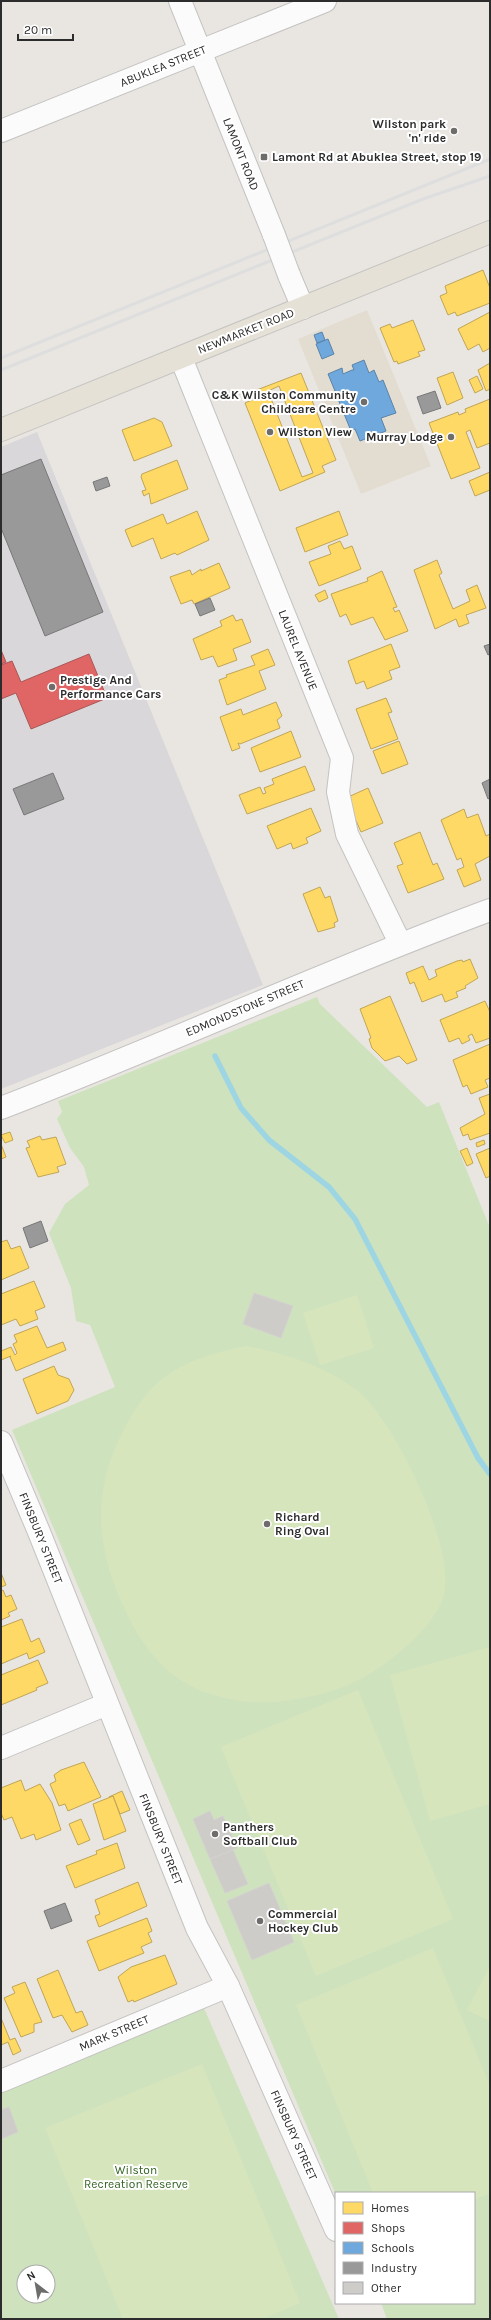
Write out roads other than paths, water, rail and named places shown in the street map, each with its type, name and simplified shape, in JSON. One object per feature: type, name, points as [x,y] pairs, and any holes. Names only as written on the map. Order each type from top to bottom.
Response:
[{"type":"main road","name":"NEWMARKET ROAD","points":[[1,430],[490,232]]},
{"type":"street","name":"LAMONT ROAD","points":[[180,1],[303,308]]},
{"type":"street","name":"ABUKLEA STREET","points":[[1,131],[325,1]]},
{"type":"street","name":"LAUREL AVENUE","points":[[181,358],[342,758],[338,792],[347,834],[400,943]]},
{"type":"street","name":"EDMONDSTONE STREET","points":[[1,1108],[70,1081],[400,943],[490,910]]},
{"type":"street","name":"FINSBURY STREET","points":[[1,1442],[5,1465],[108,1704],[197,1928],[228,1986],[335,2228]]},
{"type":"street","points":[[1,1748],[108,1704]]},
{"type":"street","name":"MARK STREET","points":[[1,2081],[228,1986]]},
{"type":"waterway","points":[[215,1056],[241,1108],[269,1140],[329,1187],[355,1219],[478,1458],[490,1474]]},
{"type":"railway","points":[[1,358],[490,159]]},
{"type":"railway","points":[[1,370],[423,199],[490,176]]},
{"type":"place","name":"Wilston park 'n' ride","points":[[454,131]]},
{"type":"place","name":"Lamont Rd at Abuklea Street, stop 19","points":[[264,157]]},
{"type":"place","name":"C&K Wilston Community Childcare Centre","points":[[364,402]]},
{"type":"place","name":"Wilston View","points":[[270,432]]},
{"type":"place","name":"Murray Lodge","points":[[451,437]]},
{"type":"place","name":"Prestige And Performance Cars","points":[[52,687]]},
{"type":"place","name":"Richard Ring Oval","points":[[267,1524]]},
{"type":"place","name":"Panthers Softball Club","points":[[215,1834]]},
{"type":"place","name":"Commercial Hockey Club","points":[[260,1921]]},
{"type":"park label","name":"Wilston Recreation Reserve","points":[[136,2177]]}]
